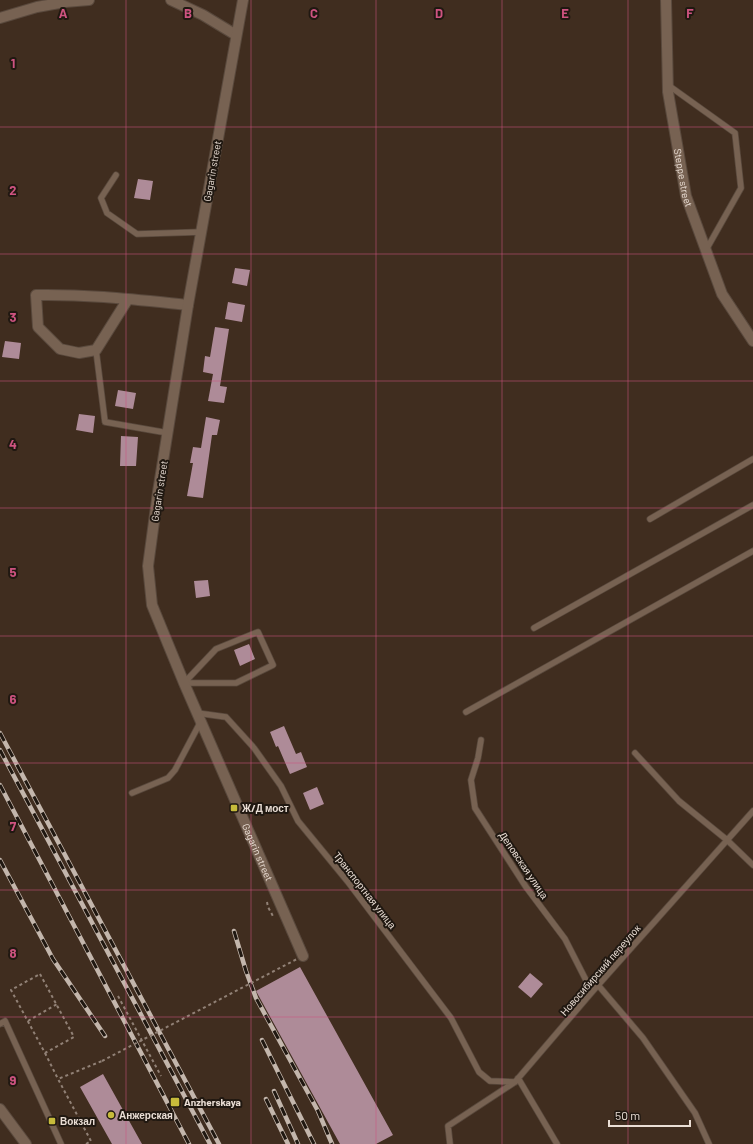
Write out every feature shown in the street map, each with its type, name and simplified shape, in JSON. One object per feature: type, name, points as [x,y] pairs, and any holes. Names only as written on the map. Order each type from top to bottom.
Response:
[{"type":"street","points":[[0,18],[37,7],[65,2],[89,0]]},
{"type":"street","points":[[171,0],[203,15],[236,35]]},
{"type":"street","name":"Gagarin street","points":[[243,0],[188,305],[158,492],[148,566],[152,605],[300,958]]},
{"type":"street","name":"Steppe street","points":[[666,0],[668,92],[686,196],[722,294],[753,341]]},
{"type":"street","points":[[128,299],[96,350],[79,353],[60,349],[38,327],[36,295],[128,299],[188,305]]},
{"type":"street","points":[[0,1109],[26,1144]]},
{"type":"lane","points":[[668,84],[735,133],[741,188],[706,250]]},
{"type":"lane","points":[[116,175],[101,198],[107,213],[137,234],[201,232]]},
{"type":"lane","points":[[96,350],[105,422],[168,432]]},
{"type":"lane","points":[[650,519],[753,459]]},
{"type":"lane","points":[[534,628],[753,504]]},
{"type":"lane","points":[[466,712],[753,551]]},
{"type":"lane","points":[[258,632],[273,665],[236,684],[184,683],[216,649],[258,632]]},
{"type":"lane","points":[[132,793],[168,778],[175,770],[199,717]]},
{"type":"lane","name":"Транспортная улица","points":[[199,717],[226,717],[254,748],[281,786],[298,821],[353,888],[451,1018],[479,1072],[490,1081],[516,1080]]},
{"type":"lane","name":"Деповская улица","points":[[481,740],[478,758],[471,780],[475,808],[526,887],[565,939],[592,992]]},
{"type":"lane","points":[[635,753],[679,801],[727,840],[753,865]]},
{"type":"lane","name":"Новосибирский переулок","points":[[450,1144],[448,1126],[516,1080],[598,985],[753,811]]},
{"type":"lane","points":[[598,985],[643,1038],[695,1113],[709,1144]]},
{"type":"lane","points":[[0,1024],[5,1021],[61,1144]]},
{"type":"lane","points":[[516,1080],[557,1144]]},
{"type":"path","points":[[58,1079],[102,1061],[141,1039],[300,958]]},
{"type":"path","points":[[45,1053],[74,1037],[40,974],[11,990],[92,1143],[86,1144]]},
{"type":"path","points":[[118,996],[161,1076]]},
{"type":"path","points":[[28,1021],[57,1004]]},
{"type":"building","points":[[138,179],[153,181],[150,200],[134,198]]},
{"type":"building","points":[[235,268],[250,270],[247,286],[232,283]]},
{"type":"building","points":[[228,302],[245,305],[242,322],[225,319]]},
{"type":"building","points":[[215,327],[229,329],[220,386],[227,387],[224,403],[208,401],[213,374],[203,372],[205,356],[210,357]]},
{"type":"building","points":[[5,341],[21,343],[19,359],[2,357]]},
{"type":"building","points":[[118,390],[136,393],[133,409],[115,406]]},
{"type":"building","points":[[79,414],[95,416],[93,433],[76,430]]},
{"type":"building","points":[[206,417],[220,420],[217,435],[212,435],[203,498],[187,496],[193,463],[190,463],[193,447],[201,448]]},
{"type":"building","points":[[121,436],[138,437],[136,466],[120,466]]},
{"type":"building","points":[[208,580],[210,596],[196,598],[194,581]]},
{"type":"building","points":[[249,644],[255,659],[240,666],[234,650]]},
{"type":"building","points":[[284,726],[296,754],[301,752],[307,767],[290,774],[278,746],[276,747],[270,732]]},
{"type":"building","points":[[317,787],[324,804],[310,810],[303,793]]},
{"type":"building","points":[[300,967],[393,1135],[376,1144],[340,1144],[256,991]]},
{"type":"building","points":[[530,973],[543,984],[531,998],[518,987]]},
{"type":"building","name":"Анжерская","points":[[103,1074],[142,1144],[112,1144],[80,1087]]},
{"type":"railway","points":[[0,733],[219,1144]]},
{"type":"railway","points":[[0,750],[210,1144]]},
{"type":"railway","points":[[0,785],[189,1144]]},
{"type":"railway","points":[[0,860],[53,959],[105,1036]]},
{"type":"railway","points":[[234,931],[256,998],[318,1111],[332,1144]]},
{"type":"railway","points":[[262,1040],[314,1144]]},
{"type":"railway","points":[[274,1091],[298,1144]]},
{"type":"railway","points":[[266,1099],[288,1144]]},
{"type":"place","name":"Ж/Д мост","points":[[234,808]]},
{"type":"place","name":"Anzherskaya","points":[[175,1102]]},
{"type":"place","name":"Анжерская","points":[[111,1115]]},
{"type":"place","name":"Вокзал","points":[[52,1121]]}]
